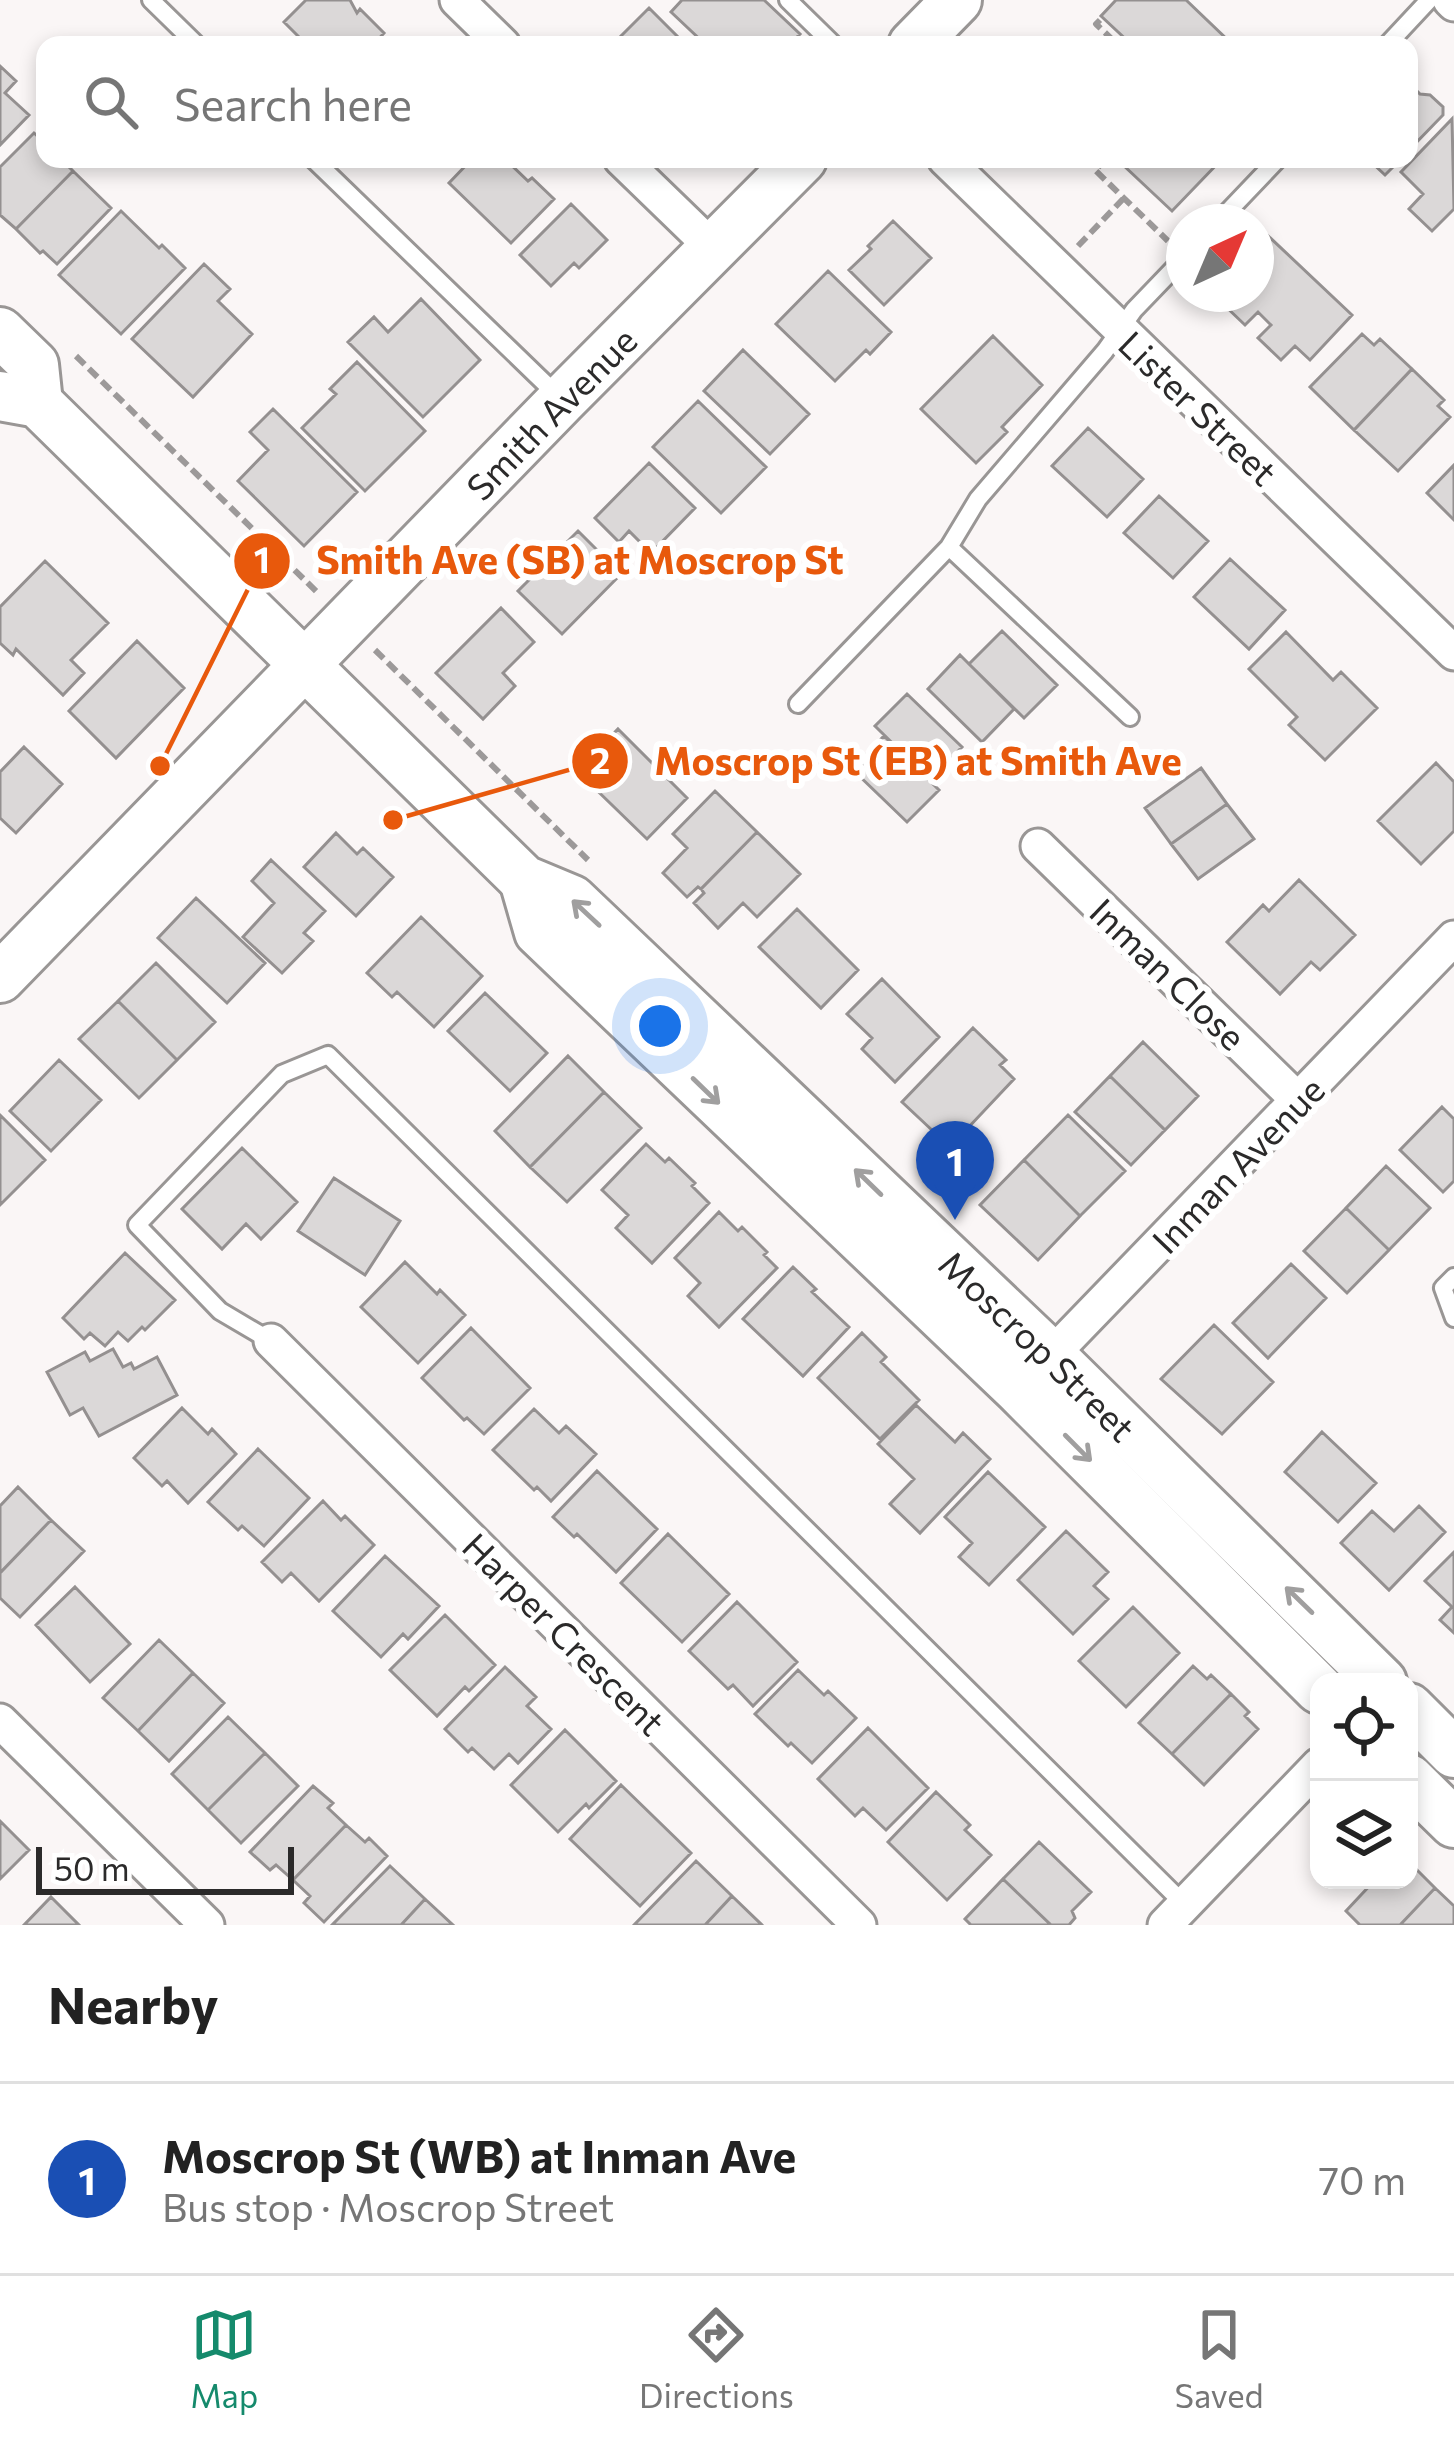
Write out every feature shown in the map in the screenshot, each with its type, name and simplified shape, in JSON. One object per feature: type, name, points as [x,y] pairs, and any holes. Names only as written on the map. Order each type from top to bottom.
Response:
[{"type":"street","points":[[457,0],[494,36]]},
{"type":"street","points":[[922,36],[957,0]]},
{"type":"street","points":[[631,168],[714,249]]},
{"type":"street","name":"Smith Avenue","points":[[0,978],[793,168]]},
{"type":"street","name":"Lister Street","points":[[954,168],[1454,653]]},
{"type":"street","name":"Moscrop Street","points":[[0,332],[34,365],[19,399],[305,666],[524,880],[572,900],[1035,1372],[1310,1679]]},
{"type":"street","name":"Inman Close","points":[[1038,846],[1299,1100]]},
{"type":"street","name":"Inman Avenue","points":[[1035,1372],[1454,938]]},
{"type":"street","name":"Harper Crescent","points":[[271,1341],[859,1925]]},
{"type":"street","name":"Moscrop Street","points":[[1035,1372],[1372,1673]]},
{"type":"street","points":[[1418,1717],[1454,1753]]},
{"type":"street","points":[[0,1721],[207,1925]]},
{"type":"street","points":[[1175,1915],[1310,1774]]},
{"type":"street","points":[[1410,1781],[1454,1823]]},
{"type":"lane","points":[[151,0],[187,36]]},
{"type":"lane","points":[[788,0],[825,36]]},
{"type":"lane","points":[[1395,36],[1429,0]]},
{"type":"lane","points":[[322,168],[562,400]]},
{"type":"lane","points":[[1235,204],[1269,168]]},
{"type":"lane","points":[[798,704],[949,547],[978,499],[1166,278]]},
{"type":"lane","points":[[949,547],[1130,717]]},
{"type":"lane","points":[[271,1341],[220,1311],[137,1225],[282,1074],[328,1055],[1175,1915]]},
{"type":"lane","points":[[1454,1277],[1443,1288],[1454,1318]]},
{"type":"path","points":[[1100,20],[1096,24],[1109,36]]},
{"type":"path","points":[[1097,168],[1166,239]]},
{"type":"path","points":[[1076,248],[1124,198]]},
{"type":"path","points":[[67,347],[321,596]]},
{"type":"building","points":[[306,0],[350,0],[357,13],[360,9],[384,33],[298,36],[284,22]]},
{"type":"building","points":[[682,0],[764,0],[800,34],[696,36],[671,12]]},
{"type":"building","points":[[1116,0],[1186,0],[1224,36],[1122,36],[1101,16]]},
{"type":"building","points":[[649,8],[677,36],[621,36]]},
{"type":"building","points":[[0,66],[16,81],[5,93],[29,115],[0,145]]},
{"type":"building","points":[[1418,92],[1430,95],[1443,107],[1443,115],[1418,141]]},
{"type":"building","points":[[1452,119],[1454,209],[1432,231],[1409,209],[1423,194],[1401,172],[1418,168],[1418,154]]},
{"type":"building","points":[[34,133],[36,168],[73,171],[16,229],[0,215],[0,167]]},
{"type":"building","points":[[463,168],[514,168],[554,199],[511,243],[449,183]]},
{"type":"building","points":[[1126,168],[1213,168],[1179,204],[1166,205]]},
{"type":"building","points":[[73,171],[111,208],[57,264],[16,229]]},
{"type":"building","points":[[571,204],[607,240],[579,268],[574,263],[551,286],[520,255]]},
{"type":"building","points":[[121,211],[185,268],[121,334],[59,275]]},
{"type":"building","points":[[893,221],[931,258],[884,305],[849,270]]},
{"type":"building","points":[[1274,241],[1352,315],[1310,360],[1295,346],[1281,360],[1258,338],[1271,325],[1258,312],[1274,312]]},
{"type":"building","points":[[204,264],[230,289],[218,301],[252,334],[193,397],[132,339]]},
{"type":"building","points":[[828,271],[891,332],[835,381],[776,324]]},
{"type":"building","points":[[421,299],[480,360],[423,417],[348,342],[374,317],[388,332]]},
{"type":"building","points":[[1231,312],[1258,312],[1245,325]]},
{"type":"building","points":[[1362,334],[1374,345],[1380,339],[1412,369],[1354,430],[1310,387]]},
{"type":"building","points":[[993,336],[1042,385],[1002,427],[1007,432],[976,463],[921,409]]},
{"type":"building","points":[[743,350],[809,414],[770,454],[704,391]]},
{"type":"building","points":[[357,362],[425,431],[365,491],[302,428],[336,394],[330,389]]},
{"type":"building","points":[[1412,369],[1444,400],[1438,406],[1450,417],[1398,471],[1354,430]]},
{"type":"building","points":[[698,401],[766,467],[721,513],[653,447]]},
{"type":"building","points":[[273,409],[357,492],[304,546],[238,481],[268,450],[250,432]]},
{"type":"building","points":[[1088,428],[1143,479],[1107,517],[1052,466]]},
{"type":"building","points":[[649,463],[695,508],[651,553],[629,531],[619,542],[595,518]]},
{"type":"building","points":[[1454,465],[1454,520],[1427,493]]},
{"type":"building","points":[[1159,496],[1208,541],[1173,578],[1124,533]]},
{"type":"building","points":[[578,531],[621,574],[562,634],[518,591]]},
{"type":"building","points":[[1230,559],[1285,610],[1249,649],[1194,597]]},
{"type":"building","points":[[45,561],[108,623],[71,660],[84,673],[63,695],[16,649],[13,655],[0,643],[0,607]]},
{"type":"building","points":[[501,608],[534,642],[503,673],[515,686],[483,719],[436,673]]},
{"type":"building","points":[[1002,631],[1057,685],[1024,718],[969,664]]},
{"type":"building","points":[[1286,632],[1333,680],[1341,672],[1377,708],[1325,760],[1289,725],[1297,717],[1249,669]]},
{"type":"building","points":[[137,641],[184,688],[116,758],[69,711]]},
{"type":"building","points":[[960,655],[1014,709],[982,742],[928,689]]},
{"type":"building","points":[[907,694],[962,747],[930,780],[875,726]]},
{"type":"building","points":[[618,729],[687,798],[647,839],[577,771]]},
{"type":"building","points":[[884,736],[939,790],[907,822],[852,769]]},
{"type":"building","points":[[24,747],[62,784],[16,833],[0,818],[0,772]]},
{"type":"building","points":[[1436,763],[1454,782],[1454,831],[1421,864],[1378,821]]},
{"type":"building","points":[[1201,768],[1227,804],[1171,844],[1145,808]]},
{"type":"building","points":[[715,791],[757,832],[701,889],[687,897],[663,873],[687,848],[673,834]]},
{"type":"building","points":[[1227,804],[1254,839],[1198,879],[1171,844]]},
{"type":"building","points":[[757,832],[800,874],[757,917],[743,903],[718,928],[694,903],[704,893],[701,889]]},
{"type":"building","points":[[336,833],[357,854],[363,848],[393,877],[356,916],[304,867]]},
{"type":"building","points":[[271,860],[325,911],[304,933],[313,941],[282,973],[243,937],[274,903],[252,881]]},
{"type":"building","points":[[1299,880],[1355,935],[1320,970],[1311,962],[1280,994],[1227,942],[1263,905],[1269,911]]},
{"type":"building","points":[[196,898],[265,963],[227,1003],[158,938]]},
{"type":"building","points":[[797,909],[858,970],[821,1008],[759,947]]},
{"type":"building","points":[[421,917],[482,976],[434,1027],[397,992],[392,997],[367,973]]},
{"type":"building","points":[[156,963],[215,1022],[177,1060],[118,1001]]},
{"type":"building","points":[[882,979],[939,1037],[895,1082],[862,1049],[872,1038],[847,1014]]},
{"type":"building","points":[[485,993],[547,1053],[510,1091],[448,1031]]},
{"type":"building","points":[[118,1001],[177,1060],[139,1098],[79,1039]]},
{"type":"building","points":[[973,1028],[1006,1060],[1000,1065],[1014,1079],[950,1147],[902,1102]]},
{"type":"building","points":[[1143,1042],[1198,1096],[1165,1130],[1110,1076]]},
{"type":"building","points":[[568,1056],[604,1092],[530,1167],[495,1131]]},
{"type":"building","points":[[59,1060],[101,1100],[51,1151],[10,1111]]},
{"type":"building","points":[[1110,1076],[1165,1130],[1131,1165],[1075,1112]]},
{"type":"building","points":[[604,1092],[641,1128],[567,1202],[530,1167]]},
{"type":"building","points":[[1442,1107],[1454,1119],[1454,1181],[1443,1192],[1400,1150]]},
{"type":"building","points":[[0,1115],[45,1160],[0,1205]]},
{"type":"building","points":[[1068,1115],[1125,1171],[1080,1216],[1024,1160]]},
{"type":"building","points":[[646,1144],[665,1162],[669,1158],[709,1203],[652,1263],[616,1228],[628,1215],[602,1190]]},
{"type":"building","points":[[242,1148],[297,1202],[261,1239],[246,1224],[222,1249],[182,1209]]},
{"type":"building","points":[[1024,1160],[1080,1216],[1038,1260],[980,1205]]},
{"type":"building","points":[[1386,1166],[1430,1208],[1389,1250],[1346,1208]]},
{"type":"building","points":[[334,1178],[400,1221],[365,1275],[298,1231]]},
{"type":"building","points":[[1346,1208],[1389,1250],[1347,1293],[1304,1251]]},
{"type":"building","points":[[719,1212],[738,1231],[742,1227],[777,1268],[719,1327],[688,1296],[700,1283],[675,1258]]},
{"type":"building","points":[[125,1253],[175,1300],[128,1341],[118,1332],[105,1346],[90,1333],[84,1339],[63,1318]]},
{"type":"building","points":[[405,1262],[465,1315],[418,1363],[361,1307]]},
{"type":"building","points":[[1291,1264],[1326,1298],[1268,1358],[1233,1323]]},
{"type":"building","points":[[793,1267],[849,1327],[803,1376],[743,1319]]},
{"type":"building","points":[[1214,1325],[1273,1382],[1222,1434],[1161,1379]]},
{"type":"building","points":[[471,1328],[530,1388],[484,1434],[422,1378]]},
{"type":"building","points":[[862,1333],[886,1357],[881,1362],[919,1400],[880,1439],[818,1378]]},
{"type":"building","points":[[113,1349],[123,1367],[131,1363],[134,1369],[157,1357],[177,1395],[99,1436],[83,1408],[70,1415],[47,1372],[85,1352],[90,1361]]},
{"type":"building","points":[[916,1405],[955,1442],[963,1433],[990,1459],[920,1533],[890,1504],[914,1479],[878,1444]]},
{"type":"building","points":[[182,1408],[236,1454],[188,1503],[134,1458]]},
{"type":"building","points":[[534,1409],[559,1433],[566,1426],[596,1454],[551,1501],[493,1450]]},
{"type":"building","points":[[1322,1432],[1376,1483],[1338,1522],[1285,1472]]},
{"type":"building","points":[[258,1449],[309,1498],[264,1546],[208,1502]]},
{"type":"building","points":[[597,1471],[657,1529],[616,1572],[553,1517]]},
{"type":"building","points":[[988,1472],[1045,1527],[989,1585],[959,1557],[972,1543],[945,1517]]},
{"type":"building","points":[[18,1487],[51,1520],[0,1573],[0,1506]]},
{"type":"building","points":[[323,1501],[374,1545],[319,1601],[291,1573],[282,1582],[262,1562]]},
{"type":"building","points":[[1419,1506],[1445,1532],[1389,1590],[1341,1543],[1372,1511],[1394,1531]]},
{"type":"building","points":[[51,1520],[84,1551],[20,1617],[0,1598],[0,1573]]},
{"type":"building","points":[[1066,1531],[1108,1572],[1094,1586],[1108,1599],[1073,1634],[1018,1580]]},
{"type":"building","points":[[668,1534],[729,1594],[682,1642],[621,1583]]},
{"type":"building","points":[[1454,1552],[1454,1633],[1440,1620],[1452,1607],[1425,1581]]},
{"type":"building","points":[[385,1556],[439,1606],[408,1639],[403,1634],[381,1657],[333,1611]]},
{"type":"building","points":[[75,1587],[130,1644],[90,1682],[36,1625]]},
{"type":"building","points":[[737,1602],[797,1662],[753,1706],[689,1651]]},
{"type":"building","points":[[1133,1607],[1179,1653],[1126,1707],[1079,1661]]},
{"type":"building","points":[[445,1615],[495,1665],[437,1716],[390,1670]]},
{"type":"building","points":[[159,1640],[193,1673],[138,1731],[103,1698]]},
{"type":"building","points":[[1193,1666],[1231,1694],[1172,1754],[1139,1723]]},
{"type":"building","points":[[505,1667],[536,1697],[527,1706],[551,1729],[518,1763],[509,1754],[494,1769],[445,1729]]},
{"type":"building","points":[[798,1670],[856,1718],[812,1763],[755,1714]]},
{"type":"building","points":[[193,1673],[224,1703],[169,1761],[138,1731]]},
{"type":"building","points":[[1231,1694],[1258,1729],[1204,1785],[1172,1754]]},
{"type":"building","points":[[228,1717],[265,1753],[208,1810],[172,1774]]},
{"type":"building","points":[[868,1728],[928,1788],[886,1830],[863,1808],[855,1816],[818,1779]]},
{"type":"building","points":[[565,1730],[616,1781],[558,1832],[511,1785]]},
{"type":"building","points":[[265,1753],[298,1786],[241,1843],[208,1810]]},
{"type":"building","points":[[621,1785],[691,1853],[640,1906],[570,1839]]},
{"type":"building","points":[[313,1786],[333,1803],[328,1808],[346,1825],[293,1880],[276,1865],[270,1870],[250,1852]]},
{"type":"building","points":[[936,1792],[970,1825],[965,1830],[991,1855],[947,1900],[888,1842]]},
{"type":"building","points":[[0,1821],[29,1850],[0,1879]]},
{"type":"building","points":[[346,1825],[387,1856],[324,1922],[304,1903],[310,1896],[293,1880]]},
{"type":"building","points":[[1039,1842],[1091,1892],[1072,1911],[1075,1918],[1069,1925],[1051,1925],[1003,1879]]},
{"type":"building","points":[[696,1861],[732,1896],[705,1925],[634,1925]]},
{"type":"building","points":[[390,1866],[425,1899],[401,1925],[332,1925]]},
{"type":"building","points":[[1418,1871],[1435,1888],[1400,1925],[1360,1925],[1346,1911],[1367,1889],[1418,1889]]},
{"type":"building","points":[[1003,1879],[1051,1925],[971,1925],[965,1919]]},
{"type":"building","points":[[1435,1888],[1454,1906],[1454,1925],[1400,1925]]},
{"type":"building","points":[[732,1896],[762,1925],[705,1925]]},
{"type":"building","points":[[51,1897],[79,1925],[24,1925]]},
{"type":"building","points":[[425,1899],[453,1925],[401,1925]]},
{"type":"place","name":"Smith Ave (SB) at Moscrop St","points":[[160,766]]},
{"type":"place","name":"Moscrop St (EB) at Smith Ave","points":[[393,820]]},
{"type":"place","name":"Moscrop St (WB) at Inman Ave","points":[[955,1220]]}]
